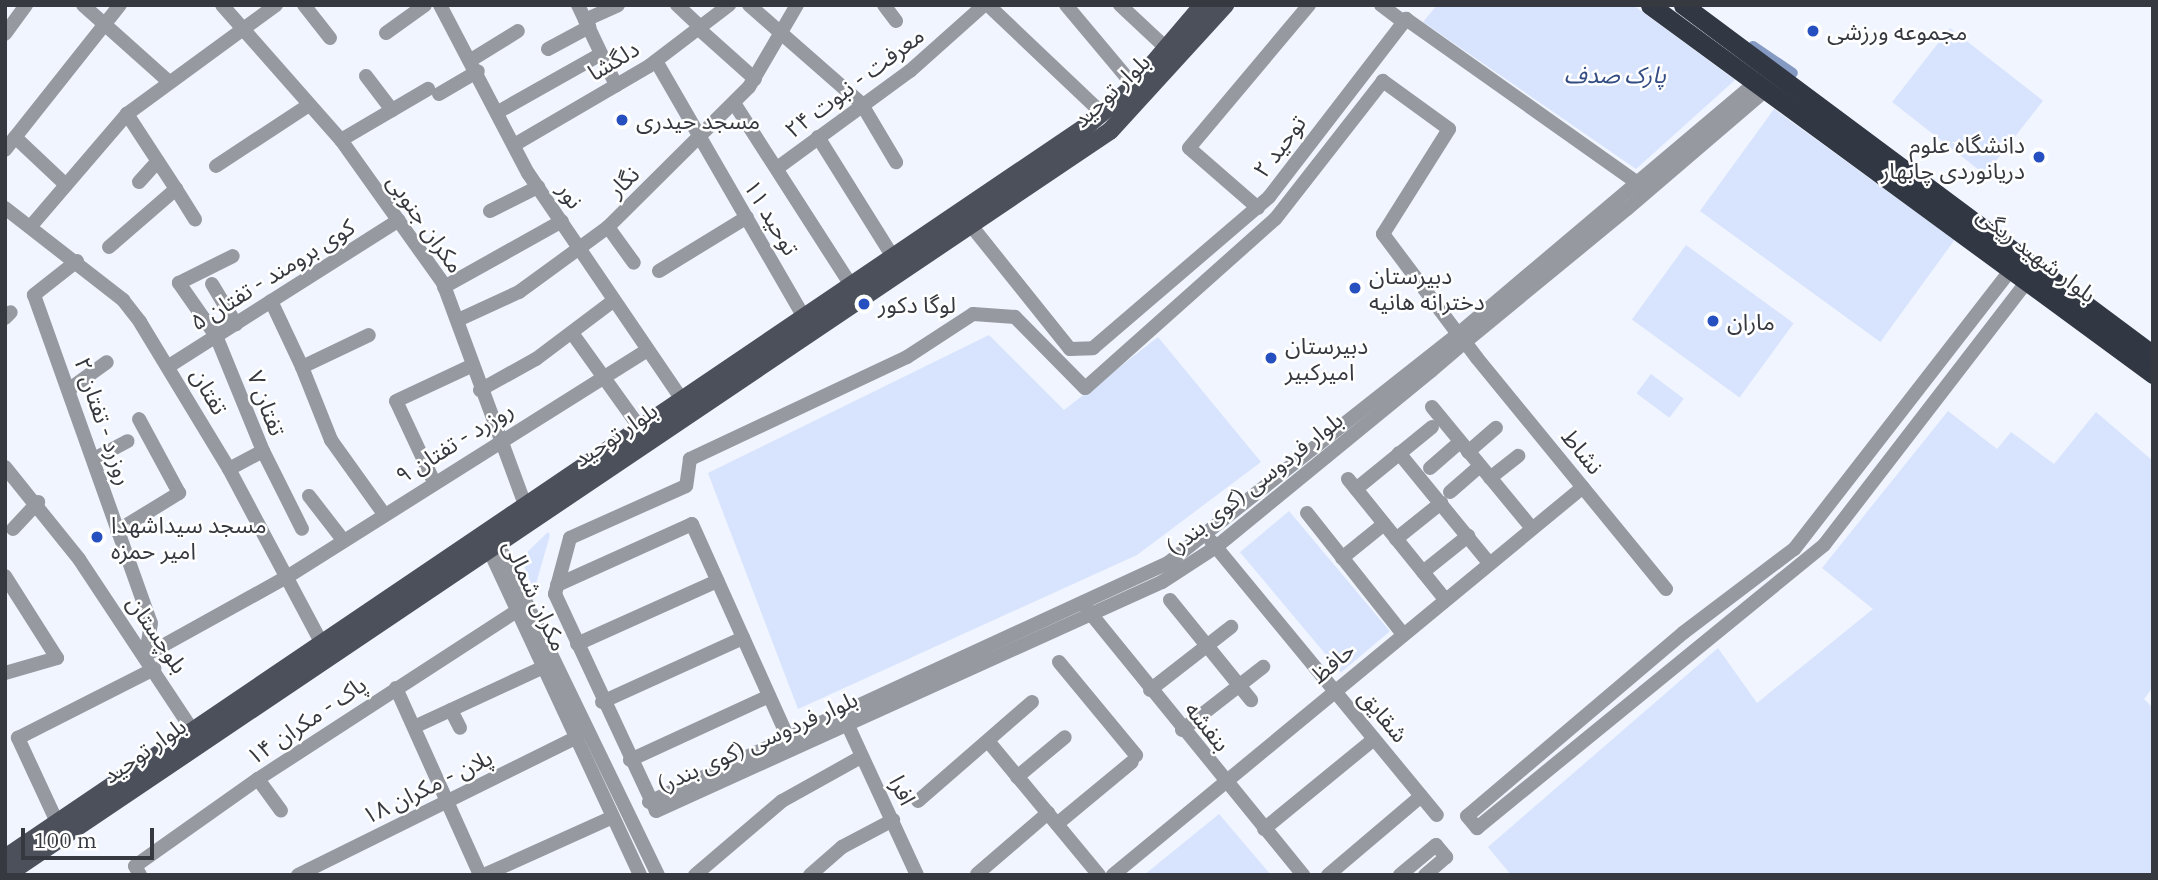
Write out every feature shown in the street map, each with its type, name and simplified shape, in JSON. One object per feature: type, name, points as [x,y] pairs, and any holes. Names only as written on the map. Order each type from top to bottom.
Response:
[{"type":"highway","name":"بلوار شهید ریگی","points":[[1650,5],[1755,91],[2013,267],[2153,374]]},
{"type":"highway","name":"بلوار شهید ریگی","points":[[1683,5],[2153,355]]},
{"type":"main road","name":"بلوار توحید","points":[[528,512],[965,218],[1103,114],[1167,49],[1203,5]]},
{"type":"main road","name":"بلوار توحید","points":[[8,849],[57,822],[196,735],[491,540],[640,428],[893,257],[965,218],[1110,131],[1225,5]]},
{"type":"main road","name":"بلوار توحید","points":[[6,875],[321,642],[491,540]]},
{"type":"street","points":[[5,34],[26,5]]},
{"type":"street","points":[[83,5],[169,82]]},
{"type":"street","points":[[5,150],[120,5]]},
{"type":"street","name":"مکران جنوبی","points":[[222,5],[341,140],[444,287],[458,320],[471,366],[528,512]]},
{"type":"street","points":[[31,226],[127,114],[276,5]]},
{"type":"street","points":[[304,5],[330,38]]},
{"type":"street","points":[[387,33],[425,5]]},
{"type":"street","name":"نور","points":[[440,5],[538,187],[682,400]]},
{"type":"street","points":[[578,5],[616,85]]},
{"type":"street","points":[[548,49],[618,5]]},
{"type":"street","points":[[677,5],[755,79]]},
{"type":"street","name":"دلگشا","points":[[514,145],[656,61],[729,5]]},
{"type":"street","points":[[749,5],[861,103],[896,162]]},
{"type":"street","name":"نگار","points":[[458,320],[511,297],[581,251],[608,227],[698,141],[755,79],[797,5]]},
{"type":"street","points":[[884,5],[895,21]]},
{"type":"street","points":[[986,5],[1103,114]]},
{"type":"street","name":"معرفت - نبوت ۲۴","points":[[780,166],[861,103],[910,71],[986,5]]},
{"type":"street","points":[[1066,5],[1133,86]]},
{"type":"street","points":[[1119,5],[1167,49]]},
{"type":"street","points":[[1258,208],[1189,148],[1310,5]]},
{"type":"street","points":[[1381,5],[1402,21],[1421,27],[1636,182]]},
{"type":"street","name":"توحید ۲","points":[[965,218],[1063,341],[1081,351],[1093,348],[1258,208],[1402,21]]},
{"type":"street","points":[[341,140],[475,66],[518,31]]},
{"type":"street","points":[[498,112],[601,54]]},
{"type":"street","name":"توحید ۱۱","points":[[656,61],[698,141],[747,218],[804,317]]},
{"type":"street","points":[[366,76],[392,110]]},
{"type":"street","name":"نشاط","points":[[556,585],[568,540],[686,486],[690,459],[907,357],[973,314],[1016,317],[1085,388],[1275,219],[1383,81],[1449,128],[1383,229],[1462,338],[1666,589]]},
{"type":"street","name":"بلوار فردوسی (کوی بندر)","points":[[653,807],[1087,608],[1161,582],[1462,338],[1755,91]]},
{"type":"street","points":[[734,103],[780,166],[851,285]]},
{"type":"street","points":[[216,166],[309,105]]},
{"type":"street","points":[[127,114],[195,220]]},
{"type":"street","points":[[15,137],[66,185]]},
{"type":"street","points":[[818,137],[893,257]]},
{"type":"street","points":[[139,182],[158,161]]},
{"type":"street","name":"بلوار فردوسی (کوی بندر)","points":[[1462,338],[1636,182],[1663,169]]},
{"type":"street","points":[[490,211],[538,187]]},
{"type":"street","points":[[109,247],[176,189]]},
{"type":"street","name":"تفتان","points":[[5,208],[123,300],[169,366],[229,469],[321,642]]},
{"type":"street","points":[[659,271],[747,218]]},
{"type":"street","name":"کوی برومند - تفتان ۵","points":[[169,366],[399,220]]},
{"type":"street","points":[[444,287],[562,221]]},
{"type":"street","points":[[608,227],[634,263]]},
{"type":"street","name":"تفتان ۷","points":[[229,469],[263,452],[216,337],[179,283],[233,256]]},
{"type":"street","name":"روزرد - تفتان ۲","points":[[76,261],[34,295],[71,388],[117,531],[151,623],[146,655]]},
{"type":"street","points":[[2013,267],[1810,532],[1578,733],[1477,828],[1467,816],[1578,733],[1824,545],[2029,279]]},
{"type":"street","points":[[212,284],[236,324]]},
{"type":"street","points":[[1998,288],[2012,299]]},
{"type":"street","points":[[271,301],[302,367],[331,440],[384,514]]},
{"type":"street","points":[[480,390],[572,333],[613,301]]},
{"type":"street","points":[[572,333],[640,428]]},
{"type":"street","points":[[302,367],[369,335]]},
{"type":"street","name":"روزرد - تفتان ۹","points":[[146,655],[287,577],[499,439],[604,379],[648,350]]},
{"type":"street","points":[[71,388],[107,362]]},
{"type":"street","points":[[434,482],[396,401],[471,366]]},
{"type":"street","points":[[1432,407],[1531,527]]},
{"type":"street","points":[[117,531],[179,493],[139,419]]},
{"type":"street","points":[[1432,427],[1352,484],[1445,599]]},
{"type":"street","points":[[1430,468],[1496,428]]},
{"type":"street","points":[[94,459],[128,441]]},
{"type":"street","points":[[263,452],[302,529]]},
{"type":"street","points":[[1399,453],[1445,498],[1468,536],[1489,563]]},
{"type":"street","points":[[1490,478],[1518,456]]},
{"type":"street","points":[[1396,539],[1480,466]]},
{"type":"street","name":"بلوچستان","points":[[5,467],[38,502],[146,655],[196,735]]},
{"type":"street","name":"حافظ","points":[[1113,875],[1223,781],[1583,487]]},
{"type":"street","points":[[309,496],[343,540]]},
{"type":"street","points":[[13,529],[38,502]]},
{"type":"street","points":[[1307,513],[1402,634]]},
{"type":"street","points":[[653,807],[602,702],[556,585],[692,524],[788,738]]},
{"type":"street","points":[[1342,558],[1384,524]]},
{"type":"street","points":[[1810,532],[1824,545]]},
{"type":"street","points":[[1423,572],[1468,536]]},
{"type":"street","name":"مکران شمالی","points":[[491,540],[530,604],[658,875]]},
{"type":"street","name":"مکران شمالی","points":[[491,540],[514,611],[544,667],[640,875]]},
{"type":"street","name":"شقایق","points":[[1212,542],[1437,815]]},
{"type":"street","points":[[5,576],[57,658],[5,673]]},
{"type":"street","points":[[577,643],[717,580]]},
{"type":"street","points":[[1170,600],[1251,700]]},
{"type":"street","name":"پاک - مکران ۱۴","points":[[139,875],[135,866],[258,779],[514,611],[530,604]]},
{"type":"street","name":"بنفشه","points":[[1087,608],[1223,781],[1303,875]]},
{"type":"street","points":[[1150,690],[1231,626]]},
{"type":"street","points":[[602,702],[743,638]]},
{"type":"street","points":[[977,874],[1134,759],[1059,662]]},
{"type":"street","points":[[414,727],[544,667]]},
{"type":"street","points":[[1182,730],[1263,667]]},
{"type":"street","points":[[57,822],[18,738],[154,669]]},
{"type":"street","points":[[396,688],[482,875],[613,817]]},
{"type":"street","points":[[629,760],[769,696]]},
{"type":"street","points":[[918,801],[1032,702]]},
{"type":"street","points":[[451,710],[460,727]]},
{"type":"street","name":"بلوار فردوسی (کوی بندر)","points":[[653,807],[788,738],[845,719]]},
{"type":"street","name":"افرا","points":[[845,719],[917,875]]},
{"type":"street","name":"پلان - مکران ۱۸","points":[[298,875],[577,737]]},
{"type":"street","points":[[1017,777],[1065,737]]},
{"type":"street","points":[[1264,829],[1374,739]]},
{"type":"street","points":[[988,741],[1098,875]]},
{"type":"street","points":[[695,875],[782,801],[861,757]]},
{"type":"street","points":[[258,779],[281,811]]},
{"type":"street","points":[[1328,875],[1421,796]]},
{"type":"street","points":[[810,875],[842,847],[893,820]]},
{"type":"street","points":[[1401,875],[1436,845],[1446,857],[1425,875]]},
{"type":"green space","name":"پارک صدف","points":[[1437,5],[1633,5],[1735,80],[1636,169],[1423,22]]},
{"type":"green space","points":[[1950,28],[2043,101],[1985,175],[1892,102]]},
{"type":"green space","points":[[1774,109],[1954,240],[1880,342],[1700,211]]},
{"type":"green space","name":"ماران","points":[[1686,245],[1794,323],[1740,398],[1632,319]]},
{"type":"green space","points":[[989,335],[1064,410],[1158,337],[1261,462],[1137,555],[798,709],[708,473]]},
{"type":"green space","points":[[1651,374],[1684,399],[1669,418],[1637,393]]},
{"type":"green space","points":[[1948,411],[1997,449],[2011,432],[2054,464],[2096,412],[2153,461],[2153,687],[2144,699],[2153,708],[2153,875],[1511,875],[1488,847],[1718,648],[1757,703],[1873,609],[1822,568]]},
{"type":"green space","points":[[1289,511],[1390,631],[1341,672],[1240,552]]},
{"type":"green space","points":[[548,532],[550,535],[534,591],[521,558]]},
{"type":"green space","points":[[1219,814],[1271,875],[1144,875]]},
{"type":"waterway","points":[[1753,46],[1793,73]]},
{"type":"place","name":"مجموعه ورزشی","points":[[1813,31]]},
{"type":"place","name":"مسجد حیدری","points":[[622,120]]},
{"type":"place","name":"دانشگاه علوم دریانوردی چابهار","points":[[2039,157]]},
{"type":"place","name":"دبیرستان دخترانه هانیه","points":[[1355,288]]},
{"type":"place","name":"لوگا دکور","points":[[864,304]]},
{"type":"place","name":"ماران","points":[[1713,321]]},
{"type":"place","name":"دبیرستان امیرکبیر","points":[[1271,358]]},
{"type":"place","name":"مسجد سیداشهدا امیر حمزه","points":[[97,537]]}]
